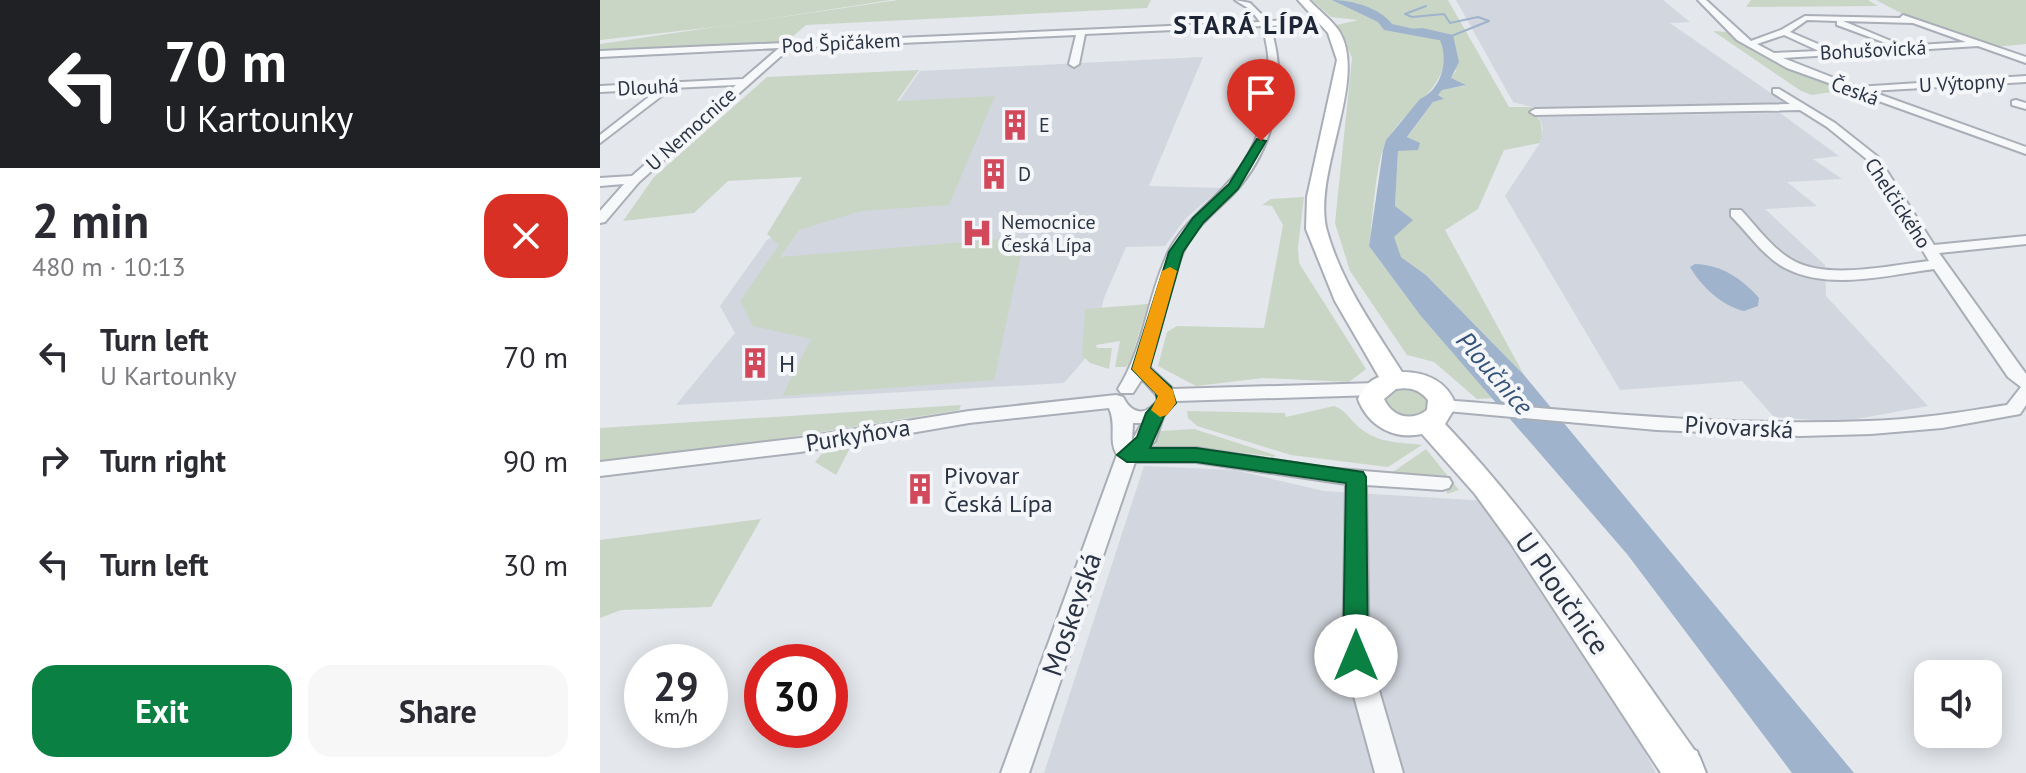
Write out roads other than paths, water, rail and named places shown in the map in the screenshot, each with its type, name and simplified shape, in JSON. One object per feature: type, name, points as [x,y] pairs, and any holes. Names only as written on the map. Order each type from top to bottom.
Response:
[{"type":"main road","points":[[1303,0],[1326,21],[1342,49],[1343,70],[1316,197],[1316,229],[1381,392],[1375,412],[1405,426],[1435,414]]},
{"type":"main road","name":"U Ploučnice","points":[[1381,392],[1417,381],[1436,391],[1435,414],[1521,533],[1683,771]]},
{"type":"street","points":[[1127,455],[1122,447],[1122,402],[1141,369],[1176,252],[1198,221],[1234,186],[1261,141],[1276,66],[1265,24],[1257,9],[1239,0]]},
{"type":"street","name":"Česká","points":[[1702,0],[1728,28],[1771,57],[1850,89],[2026,151]]},
{"type":"street","points":[[1886,9],[1975,44],[2026,60]]},
{"type":"street","points":[[1823,17],[1907,48]]},
{"type":"street","points":[[1749,44],[1784,32],[1805,18],[1913,21]]},
{"type":"street","name":"Pod Špičákem","points":[[600,54],[1326,21]]},
{"type":"street","points":[[1074,64],[1081,32]]},
{"type":"street","points":[[1784,32],[1832,53]]},
{"type":"street","points":[[1764,39],[1803,54]]},
{"type":"street","name":"Bohušovická","points":[[1771,57],[1975,44]]},
{"type":"street","name":"U Nemocnice","points":[[600,219],[635,179],[788,45]]},
{"type":"street","name":"U Výtopny","points":[[1850,89],[2026,79]]},
{"type":"street","name":"Dlouhá","points":[[600,89],[744,82]]},
{"type":"street","points":[[600,140],[669,86]]},
{"type":"street","points":[[600,100],[617,88]]},
{"type":"street","name":"Chelčického","points":[[1776,91],[1804,107],[1874,159],[1938,264],[2014,373],[2026,383]]},
{"type":"street","points":[[1535,112],[1804,107]]},
{"type":"street","points":[[600,182],[635,179]]},
{"type":"street","name":"Chelčického","points":[[1736,213],[1788,264],[1807,271],[1830,274],[1938,264]]},
{"type":"street","points":[[1929,250],[2026,240]]},
{"type":"street","points":[[1141,369],[1162,399]]},
{"type":"street","points":[[1122,402],[1141,385],[1162,399],[1348,400],[1381,392]]},
{"type":"street","name":"Pivovarská","points":[[1435,414],[1473,408],[1777,432],[2020,415],[2026,392]]},
{"type":"street","points":[[1122,402],[1145,417],[1162,399]]},
{"type":"street","points":[[1127,455],[1145,441],[1162,399]]},
{"type":"street","name":"Purkyňova","points":[[600,469],[800,445],[969,417],[1122,402]]},
{"type":"street","points":[[1127,455],[1196,455],[1356,477],[1442,483]]},
{"type":"street","name":"Moskevská","points":[[1015,773],[1127,455]]},
{"type":"street","points":[[1356,477],[1356,656],[1389,773]]},
{"type":"water","points":[[1423,28],[1453,35],[1459,62],[1451,78],[1466,85],[1442,90],[1438,95],[1444,99],[1433,102],[1407,137],[1420,143],[1418,150],[1398,151],[1395,206],[1413,220],[1394,237],[1401,257],[1426,275],[1524,375],[1854,773],[1792,773],[1627,554],[1420,315],[1369,246],[1386,140],[1420,99],[1433,89],[1443,66],[1440,40],[1403,33],[1408,29]]},
{"type":"water","points":[[1695,264],[1714,267],[1738,279],[1759,298],[1758,306],[1744,311],[1720,300],[1690,267]]},
{"type":"waterway","name":"Ploučnice","points":[[1338,0],[1382,19],[1388,27],[1444,37]]},
{"type":"waterway","points":[[1426,6],[1405,14],[1412,17],[1444,14],[1450,23],[1478,17],[1489,21],[1449,37]]},
{"type":"place","name":"E","points":[[1015,125]]},
{"type":"place","name":"D","points":[[994,174]]},
{"type":"place","name":"Nemocnice Česká Lípa","points":[[977,233]]},
{"type":"place","name":"H","points":[[755,363]]},
{"type":"place","name":"Pivovar Česká Lípa","points":[[920,489]]},
{"type":"district","name":"STARÁ LÍPA","points":[[1247,24]]}]
